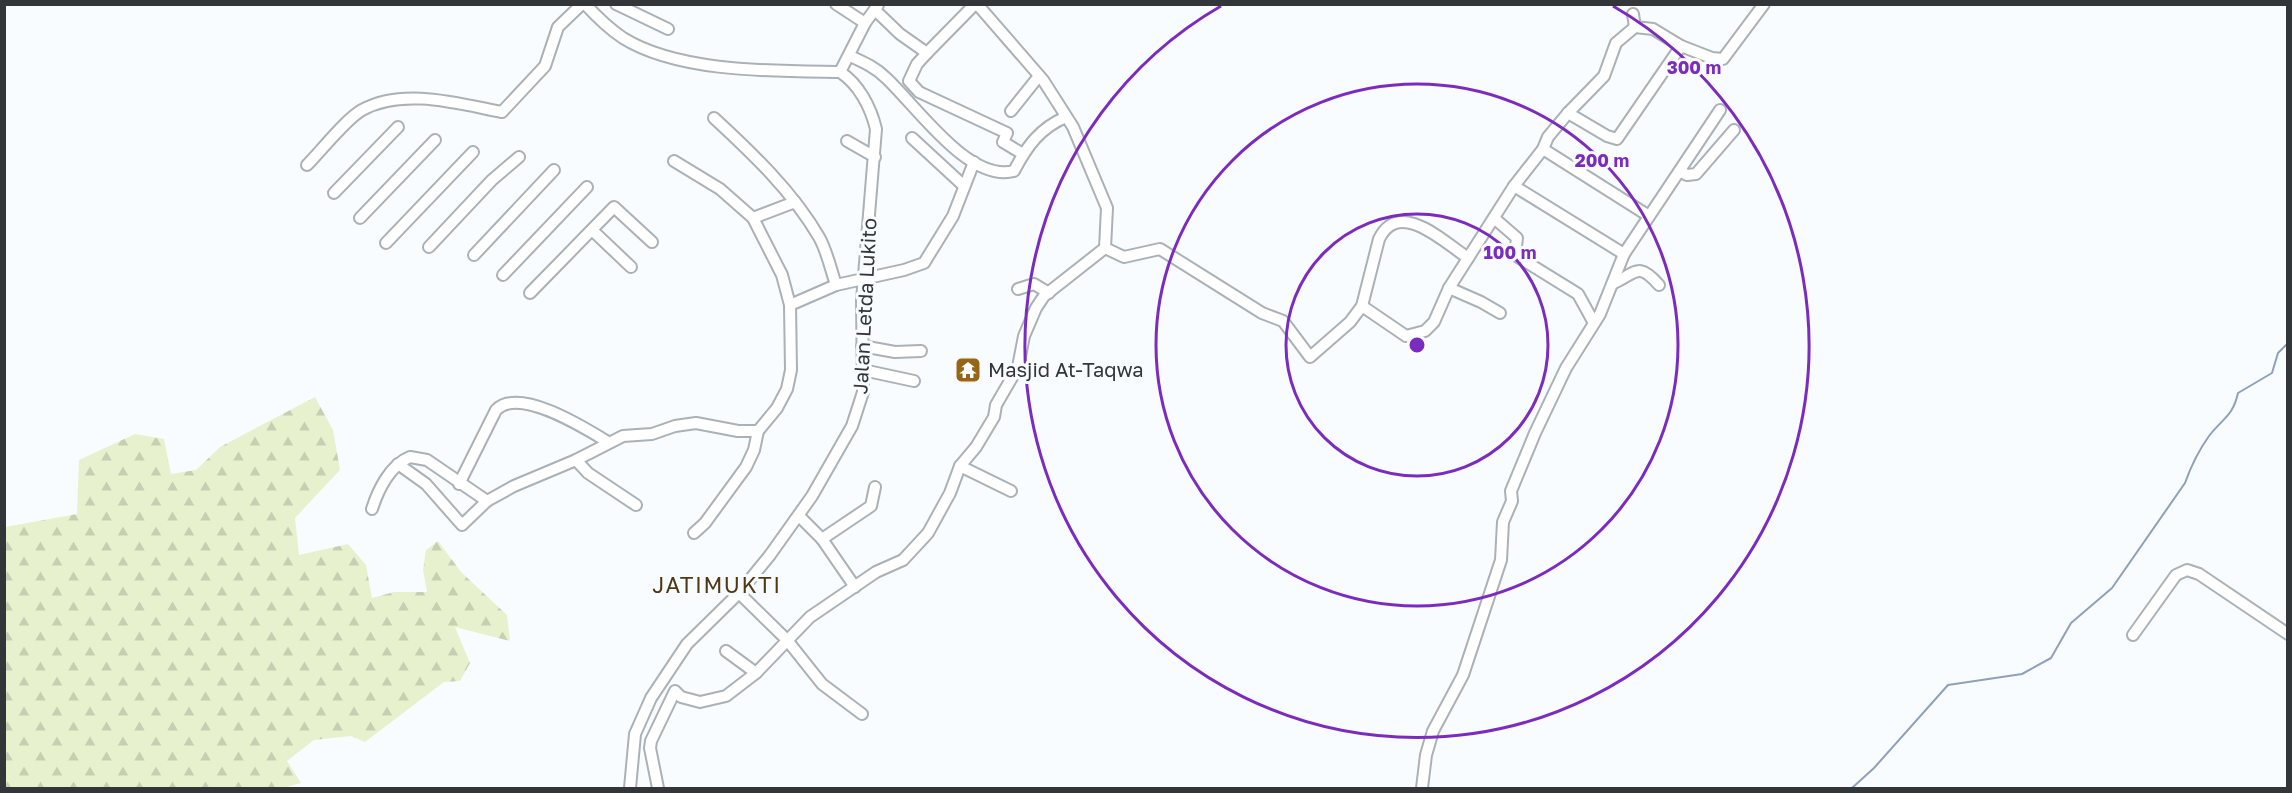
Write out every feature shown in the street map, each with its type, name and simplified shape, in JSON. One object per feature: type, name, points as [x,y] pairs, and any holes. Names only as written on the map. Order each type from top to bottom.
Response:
[{"type":"street","points":[[307,165],[361,110],[383,103],[422,99],[502,112],[545,66],[558,27],[584,4],[603,23],[625,39],[654,52],[728,69],[840,72],[876,7],[900,34],[927,53]]},
{"type":"street","points":[[616,4],[668,29]]},
{"type":"street","points":[[836,4],[866,22]]},
{"type":"street","points":[[1023,154],[1003,142],[1007,133],[919,92],[909,81],[917,64],[976,4],[1039,76],[1073,127],[1107,208],[1106,248]]},
{"type":"street","points":[[1362,306],[1406,336],[1425,331],[1434,322],[1449,288],[1514,186],[1543,149],[1548,136],[1604,76],[1616,44],[1635,27],[1653,29],[1681,46],[1712,58],[1723,59],[1764,4]]},
{"type":"street","points":[[1633,14],[1635,27]]},
{"type":"street","points":[[1568,113],[1607,136],[1617,139],[1681,46]]},
{"type":"street","points":[[850,56],[870,65],[884,76],[948,144],[974,162],[1002,174],[1014,171],[1040,131],[1066,117]]},
{"type":"street","name":"Jalan Letda Lukito","points":[[630,789],[635,734],[644,711],[687,644],[739,594],[799,516],[852,426],[863,392],[864,279],[876,129],[872,112],[849,78],[840,72]]},
{"type":"street","points":[[1011,111],[1039,76]]},
{"type":"street","points":[[1422,789],[1426,755],[1433,731],[1463,675],[1501,560],[1503,522],[1512,501],[1511,491],[1518,472],[1566,368],[1594,323],[1614,283],[1624,254],[1681,172],[1720,110]]},
{"type":"street","points":[[714,118],[743,145],[795,202],[820,239],[836,285]]},
{"type":"street","points":[[334,193],[398,126]]},
{"type":"street","points":[[1681,172],[1692,176],[1696,174],[1734,130]]},
{"type":"street","points":[[912,138],[963,185]]},
{"type":"street","points":[[360,218],[435,140]]},
{"type":"street","points":[[847,141],[875,157]]},
{"type":"street","points":[[1543,149],[1649,216]]},
{"type":"street","points":[[386,243],[473,152]]},
{"type":"street","points":[[507,170],[492,180],[429,247],[441,240],[496,185],[519,157]]},
{"type":"street","points":[[675,161],[720,189],[753,218],[782,275],[790,305],[791,370],[788,389],[777,408],[758,431],[754,450],[746,467],[705,523],[694,532]]},
{"type":"street","points":[[790,305],[836,285],[924,263],[953,216],[963,185],[974,162]]},
{"type":"street","points":[[474,255],[554,170]]},
{"type":"street","points":[[1514,186],[1624,254]]},
{"type":"street","points":[[503,275],[587,187]]},
{"type":"street","points":[[753,218],[795,202]]},
{"type":"street","points":[[530,293],[614,207],[652,242]]},
{"type":"street","points":[[1494,218],[1517,238],[1515,255],[1578,294],[1594,323]]},
{"type":"street","points":[[1106,248],[1124,257],[1160,249],[1262,314],[1282,321],[1310,357],[1350,322],[1362,306],[1379,239],[1384,229],[1396,221],[1412,221],[1468,258]]},
{"type":"street","points":[[592,230],[631,267]]},
{"type":"street","points":[[660,685],[675,691],[681,697],[700,702],[726,696],[756,673],[810,617],[876,572],[903,560],[928,532],[960,466],[984,435],[994,417],[996,405],[1018,367],[1028,324],[1036,308],[1049,293],[1106,248]]},
{"type":"street","points":[[1614,283],[1631,271],[1639,271],[1652,277],[1659,285]]},
{"type":"street","points":[[1018,289],[1034,284],[1049,293]]},
{"type":"street","points":[[1449,288],[1500,313]]},
{"type":"street","points":[[862,346],[895,352],[921,351]]},
{"type":"street","points":[[1006,360],[1018,367]]},
{"type":"street","points":[[863,370],[914,381]]},
{"type":"street","points":[[459,484],[498,408],[505,404],[515,402],[538,407],[582,426],[608,442]]},
{"type":"street","points":[[398,464],[426,484],[462,525],[487,501],[514,486],[576,460],[623,436],[652,434],[675,426],[696,423],[738,431],[758,431]]},
{"type":"street","points":[[372,509],[377,493],[398,464],[410,457],[418,457],[437,467],[487,501]]},
{"type":"street","points":[[576,460],[588,472],[636,505]]},
{"type":"street","points":[[960,466],[1011,491]]},
{"type":"street","points":[[822,539],[871,506],[875,487]]},
{"type":"street","points":[[799,516],[822,539],[855,587]]},
{"type":"street","points":[[2133,635],[2176,575],[2187,570],[2199,574],[2288,634]]},
{"type":"street","points":[[739,594],[787,640],[822,684],[862,714]]},
{"type":"street","points":[[726,651],[756,673]]},
{"type":"street","points":[[658,789],[650,748],[651,741],[675,691]]},
{"type":"green space","points":[[315,397],[333,430],[340,470],[295,518],[299,555],[348,544],[366,565],[372,598],[394,592],[427,592],[423,570],[426,550],[438,541],[461,572],[507,615],[510,641],[455,627],[470,663],[460,681],[444,682],[365,742],[351,736],[314,740],[287,761],[301,783],[283,788],[5,788],[5,527],[77,514],[79,460],[135,434],[164,439],[171,474],[196,470],[220,447]]},
{"type":"waterway","points":[[1852,788],[1874,768],[1948,685],[2022,674],[2051,658],[2071,623],[2112,588],[2185,483],[2202,447],[2230,412],[2238,393],[2272,373],[2278,353],[2288,343]]},
{"type":"place","name":"Masjid At-Taqwa","points":[[968,370]]},
{"type":"district","name":"JATIMUKTI","points":[[717,585]]}]
